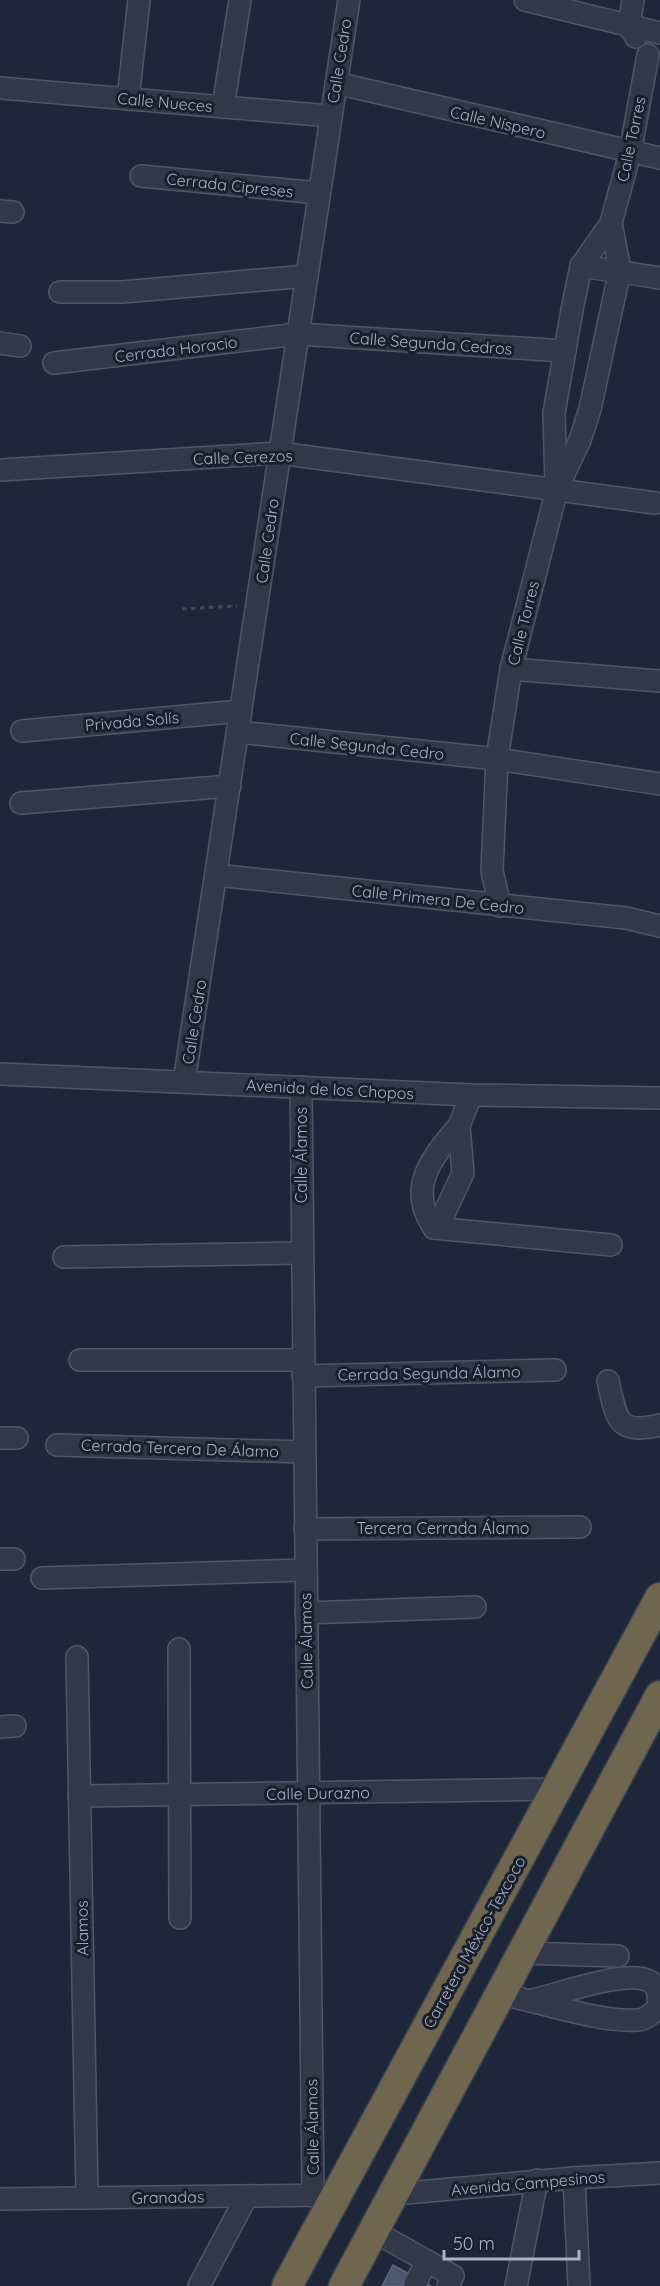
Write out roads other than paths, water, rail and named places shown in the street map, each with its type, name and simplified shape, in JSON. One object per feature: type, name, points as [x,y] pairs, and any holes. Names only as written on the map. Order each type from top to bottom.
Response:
[{"type":"highway","name":"Carretera México-Texcoco","points":[[287,2286],[324,2195],[557,1789],[660,1598]]},
{"type":"highway","points":[[344,2286],[660,1696]]},
{"type":"street","points":[[128,99],[139,0]]},
{"type":"street","points":[[223,107],[240,0]]},
{"type":"street","name":"Calle Cedro","points":[[184,1082],[348,0]]},
{"type":"street","points":[[525,0],[660,33]]},
{"type":"street","points":[[629,26],[633,0]]},
{"type":"street","points":[[629,26],[654,50]]},
{"type":"street","name":"Calle Torres","points":[[556,489],[554,413],[581,266],[611,223],[654,50]]},
{"type":"street","name":"Calle Níspero","points":[[336,83],[630,153],[660,158]]},
{"type":"street","name":"Calle Nueces","points":[[0,88],[330,116]]},
{"type":"street","name":"Cerrada Cipreses","points":[[141,176],[319,193]]},
{"type":"street","name":"Calle Torres","points":[[500,906],[492,871],[497,759],[511,669],[556,489],[580,440],[590,409],[620,270],[611,223]]},
{"type":"street","points":[[581,266],[620,270],[660,278]]},
{"type":"street","points":[[60,292],[122,292],[307,276]]},
{"type":"street","name":"Calle Segunda Cedros","points":[[298,334],[565,351]]},
{"type":"street","name":"Cerrada Horacio","points":[[54,363],[298,334]]},
{"type":"street","name":"Calle Cerezos","points":[[0,470],[279,453],[655,503]]},
{"type":"street","points":[[511,669],[660,681]]},
{"type":"street","name":"Privada Solís","points":[[22,731],[240,722]]},
{"type":"street","name":"Calle Segunda Cedro","points":[[240,722],[497,759]]},
{"type":"street","points":[[497,759],[660,784]]},
{"type":"street","points":[[21,802],[230,786]]},
{"type":"street","name":"Calle Primera De Cedro","points":[[216,875],[626,918],[660,926]]},
{"type":"street","name":"Avenida de los Chopos","points":[[0,1074],[471,1095],[660,1098]]},
{"type":"street","name":"Calle Álamos","points":[[301,1087],[307,1793],[324,2195]]},
{"type":"street","points":[[434,1228],[424,1213],[421,1195],[426,1170],[459,1126],[471,1095]]},
{"type":"street","points":[[434,1228],[442,1218],[463,1173],[459,1126]]},
{"type":"street","points":[[434,1228],[611,1245]]},
{"type":"street","points":[[64,1257],[302,1253]]},
{"type":"street","name":"Cerrada Segunda Álamo","points":[[80,1360],[303,1368],[555,1370]]},
{"type":"street","points":[[608,1381],[617,1418],[626,1427],[639,1430],[660,1425]]},
{"type":"street","name":"Cerrada Tercera De Álamo","points":[[57,1445],[304,1452]]},
{"type":"street","name":"Tercera Cerrada Álamo","points":[[305,1529],[580,1527]]},
{"type":"street","points":[[42,1578],[305,1570]]},
{"type":"street","points":[[306,1613],[476,1607]]},
{"type":"street","points":[[179,1649],[180,1918]]},
{"type":"street","name":"Alamos","points":[[77,1657],[87,2198]]},
{"type":"street","name":"Calle Durazno","points":[[79,1796],[557,1789]]},
{"type":"street","points":[[522,1953],[618,1956]]},
{"type":"street","points":[[500,1994],[600,2016],[638,2021],[652,2014],[659,2006],[658,1989],[651,1982],[639,1978],[616,1979],[533,2000]]},
{"type":"street","name":"Avenida Campesinos","points":[[395,2194],[537,2180],[660,2174]]},
{"type":"street","points":[[574,2178],[579,2286]]},
{"type":"street","points":[[516,2286],[537,2180]]},
{"type":"street","name":"Granadas","points":[[0,2199],[324,2195]]},
{"type":"street","points":[[199,2286],[247,2196]]},
{"type":"street","points":[[373,2231],[427,2261],[457,2283]]},
{"type":"street","points":[[415,2284],[427,2261]]}]
